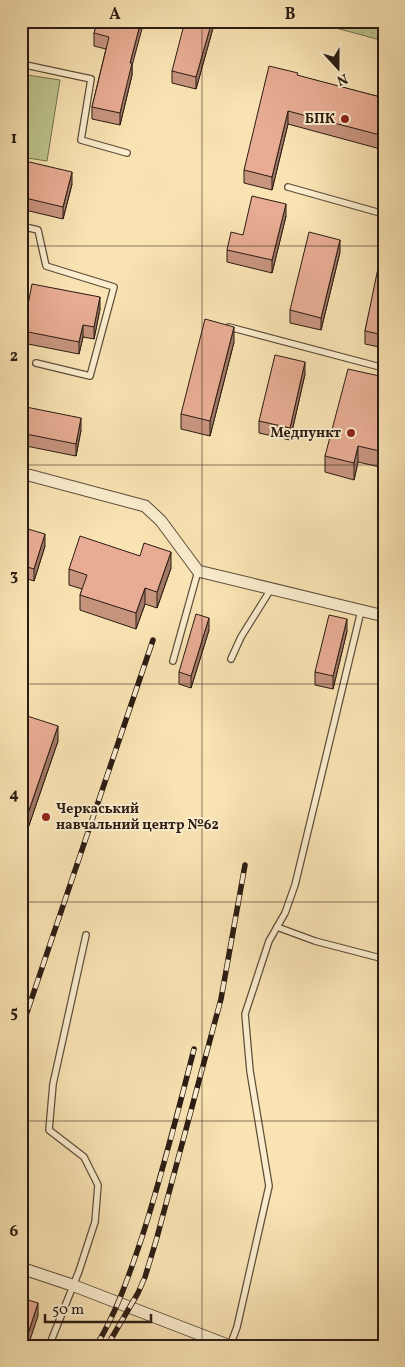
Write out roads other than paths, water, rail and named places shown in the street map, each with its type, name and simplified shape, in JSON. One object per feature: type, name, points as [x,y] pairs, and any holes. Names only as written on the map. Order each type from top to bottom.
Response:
[{"type":"street","points":[[21,473],[145,506],[161,521],[198,571],[384,616]]},
{"type":"street","points":[[21,1268],[72,1285],[230,1346]]},
{"type":"lane","points":[[21,64],[91,79],[81,140],[127,153]]},
{"type":"lane","points":[[288,187],[384,214]]},
{"type":"lane","points":[[21,226],[38,230],[46,266],[114,287],[90,376],[36,362]]},
{"type":"lane","points":[[222,326],[384,368]]},
{"type":"lane","points":[[173,661],[198,571]]},
{"type":"lane","points":[[231,659],[241,637],[271,588]]},
{"type":"lane","points":[[230,1346],[237,1327],[270,1186],[250,1071],[245,1014],[269,941],[285,912],[295,885],[361,611]]},
{"type":"lane","points":[[277,927],[315,941],[384,959]]},
{"type":"lane","points":[[49,1346],[95,1222],[98,1185],[84,1158],[49,1130],[53,1084],[86,935]]},
{"type":"railway","points":[[21,1030],[153,640]]},
{"type":"railway","points":[[107,1346],[138,1293],[156,1241],[221,999],[245,865]]},
{"type":"railway","points":[[96,1346],[116,1307],[142,1237],[163,1167],[194,1049]]},
{"type":"place","name":"БПК","points":[[345,119]]},
{"type":"place","name":"Медпункт","points":[[351,433]]},
{"type":"place","name":"Черкаський навчальний центр №62","points":[[46,817]]}]
